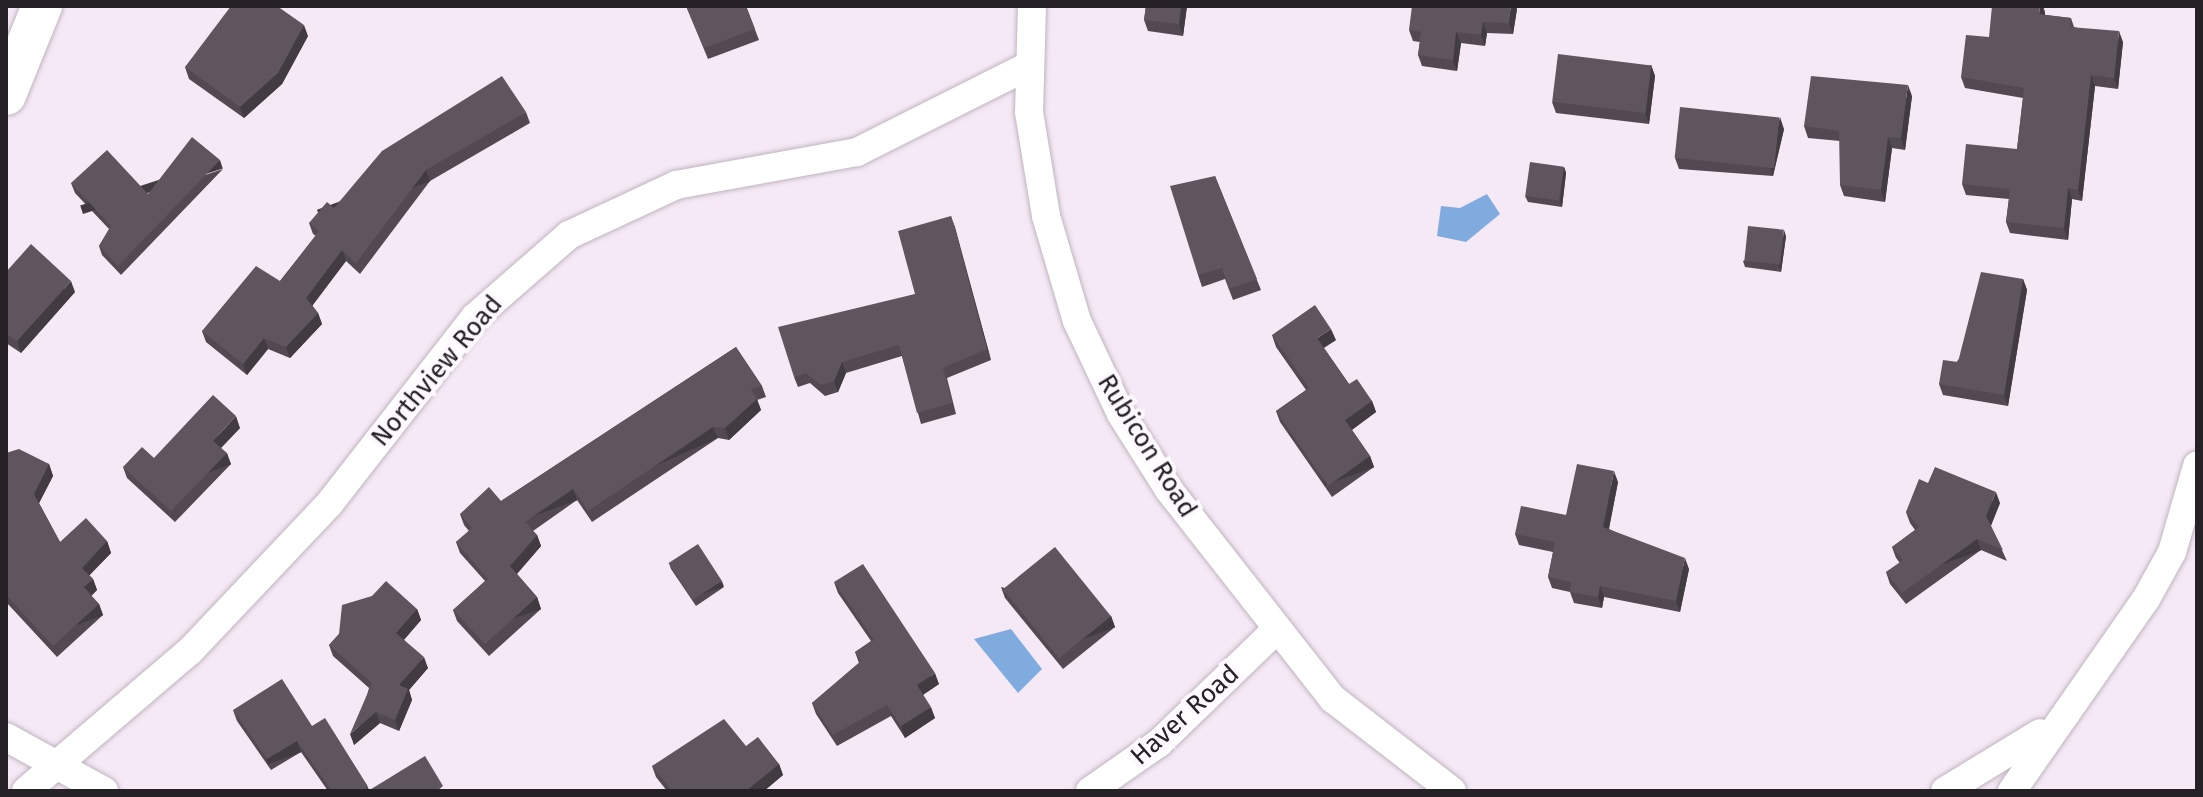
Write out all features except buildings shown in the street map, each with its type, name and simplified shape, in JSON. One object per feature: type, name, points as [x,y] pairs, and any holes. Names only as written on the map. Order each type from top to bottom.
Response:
[{"type":"main road","points":[[6,95],[42,6]]},
{"type":"street","name":"Rubicon Road","points":[[1032,6],[1028,66],[1046,216],[1088,350],[1165,483],[1275,631],[1333,699],[1452,791]]},
{"type":"street","name":"Northview Road","points":[[26,791],[55,770],[265,573],[475,317],[569,235],[676,185],[857,152],[1028,66]]},
{"type":"street","points":[[2012,791],[2056,721],[2146,599],[2193,511],[2197,466]]},
{"type":"street","name":"Haver Road","points":[[1090,791],[1159,743],[1275,631]]},
{"type":"street","points":[[1945,791],[2056,721]]},
{"type":"street","points":[[6,737],[55,770],[104,791]]},
{"type":"water","points":[[1487,194],[1500,214],[1466,242],[1437,236],[1441,206],[1460,208]]},
{"type":"water","points":[[1011,629],[1042,669],[1018,693],[974,639]]}]
